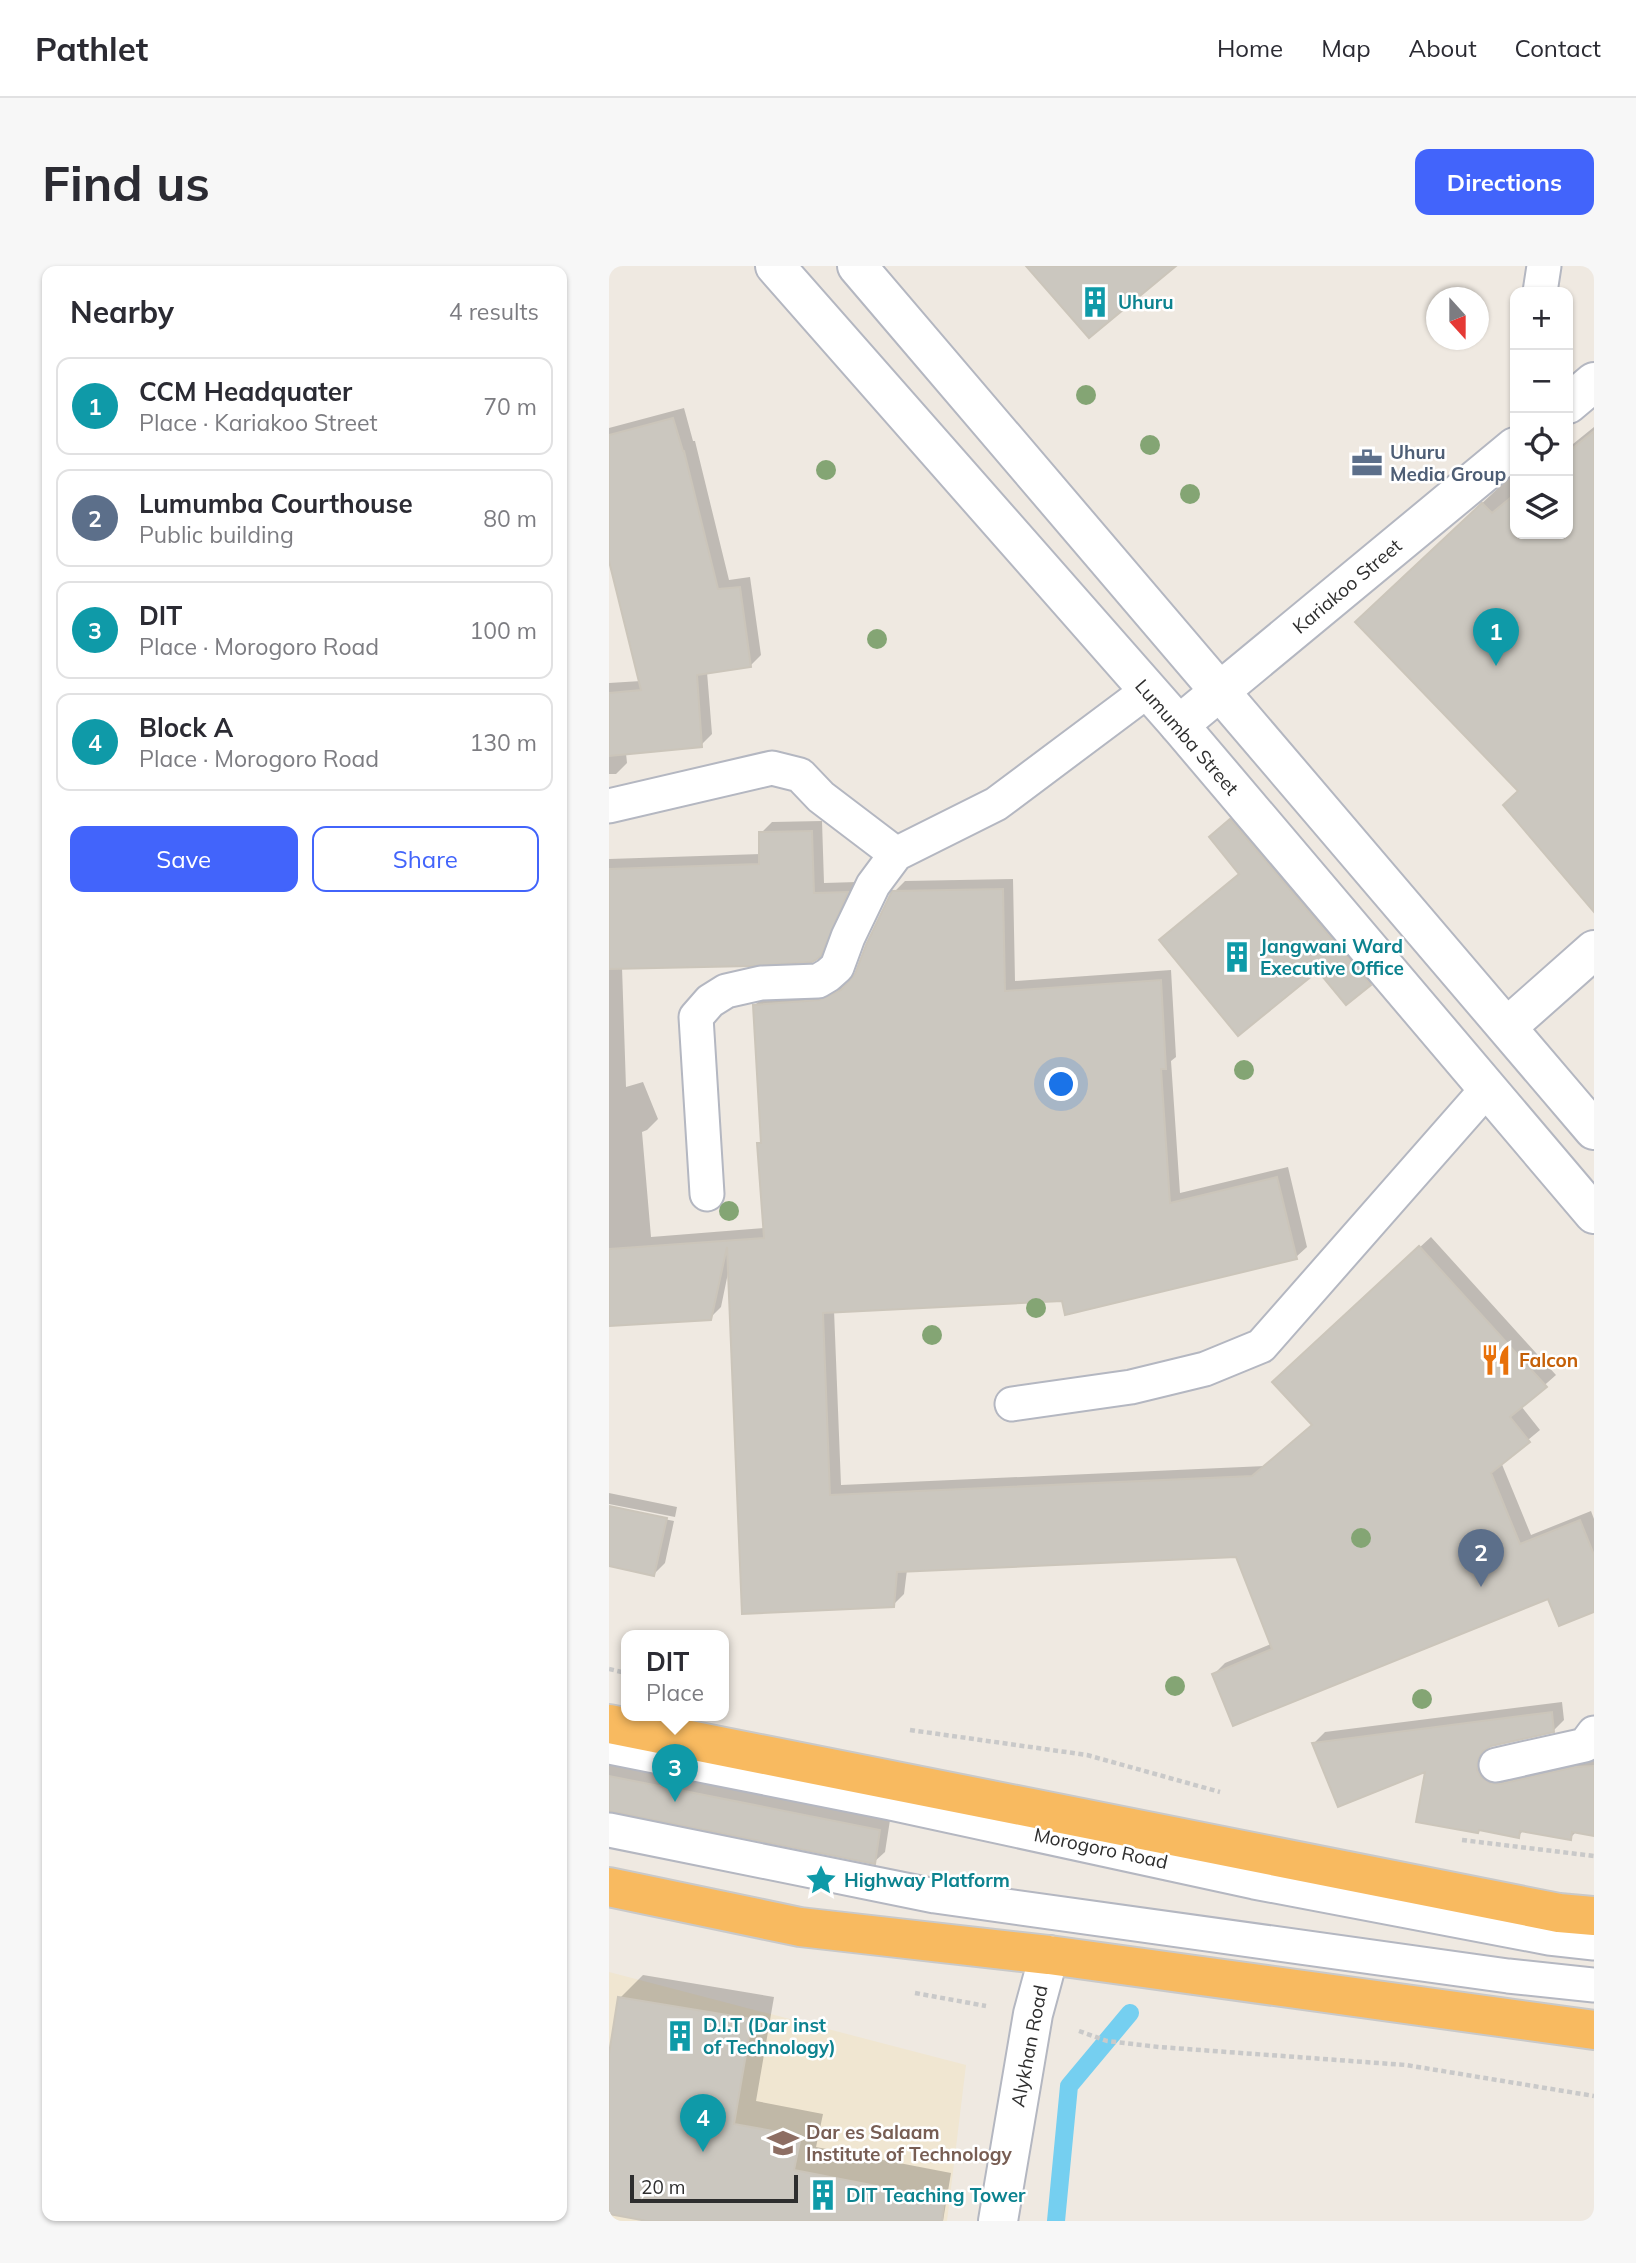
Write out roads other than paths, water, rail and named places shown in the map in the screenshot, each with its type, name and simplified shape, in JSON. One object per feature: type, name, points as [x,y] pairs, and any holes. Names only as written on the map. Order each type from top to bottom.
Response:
[{"type":"highway","name":"Morogoro Road","points":[[609,1724],[1271,1857],[1559,1913],[1594,1916]]},
{"type":"highway","points":[[609,1887],[800,1927],[1049,1955],[1594,2030]]},
{"type":"main road","name":"Lumumba Street","points":[[775,266],[1179,725],[1594,1214]]},
{"type":"main road","points":[[857,266],[1594,1130]]},
{"type":"main road","name":"Kariakoo Street","points":[[1179,725],[1510,451]]},
{"type":"main road","points":[[1507,1027],[1594,950]]},
{"type":"main road","name":"Alykhan Road","points":[[998,2221],[1033,2014],[1049,1955]]},
{"type":"lane","points":[[1541,287],[1544,266]]},
{"type":"lane","points":[[707,1194],[696,1017],[710,1001],[726,991],[761,983],[818,981],[828,975],[837,967],[873,885],[896,854],[996,804],[1147,691]]},
{"type":"lane","points":[[609,806],[772,768],[800,775],[821,797],[896,854]]},
{"type":"lane","points":[[1011,1404],[1156,1381],[1205,1369],[1261,1346],[1487,1089]]},
{"type":"lane","points":[[1496,1765],[1585,1745],[1594,1733]]},
{"type":"lane","name":"Morogoro Road","points":[[609,1747],[891,1802],[1254,1882],[1549,1938],[1594,1943]]},
{"type":"lane","points":[[609,1830],[935,1896],[1508,1976],[1594,1985]]},
{"type":"waterway","points":[[1056,2221],[1069,2086],[1130,2013]]},
{"type":"place","name":"Uhuru","points":[[1095,302]]},
{"type":"place","name":"Uhuru Media Group","points":[[1367,463]]},
{"type":"place","name":"CCM Headquater","points":[[1496,666]]},
{"type":"place","name":"Jangwani Ward Executive Office","points":[[1237,957]]},
{"type":"place","name":"Falcon","points":[[1496,1360]]},
{"type":"place","name":"Lumumba Courthouse","points":[[1481,1587]]},
{"type":"place","name":"DIT","points":[[675,1802]]},
{"type":"place","name":"Highway Platform","points":[[821,1880]]},
{"type":"place","name":"D.I.T (Dar inst of Technology)","points":[[680,2036]]},
{"type":"place","name":"Dar es Salaam Institute of Technology","points":[[783,2143]]},
{"type":"place","name":"Block A","points":[[703,2152]]},
{"type":"place","name":"DIT Teaching Tower","points":[[823,2195]]}]
